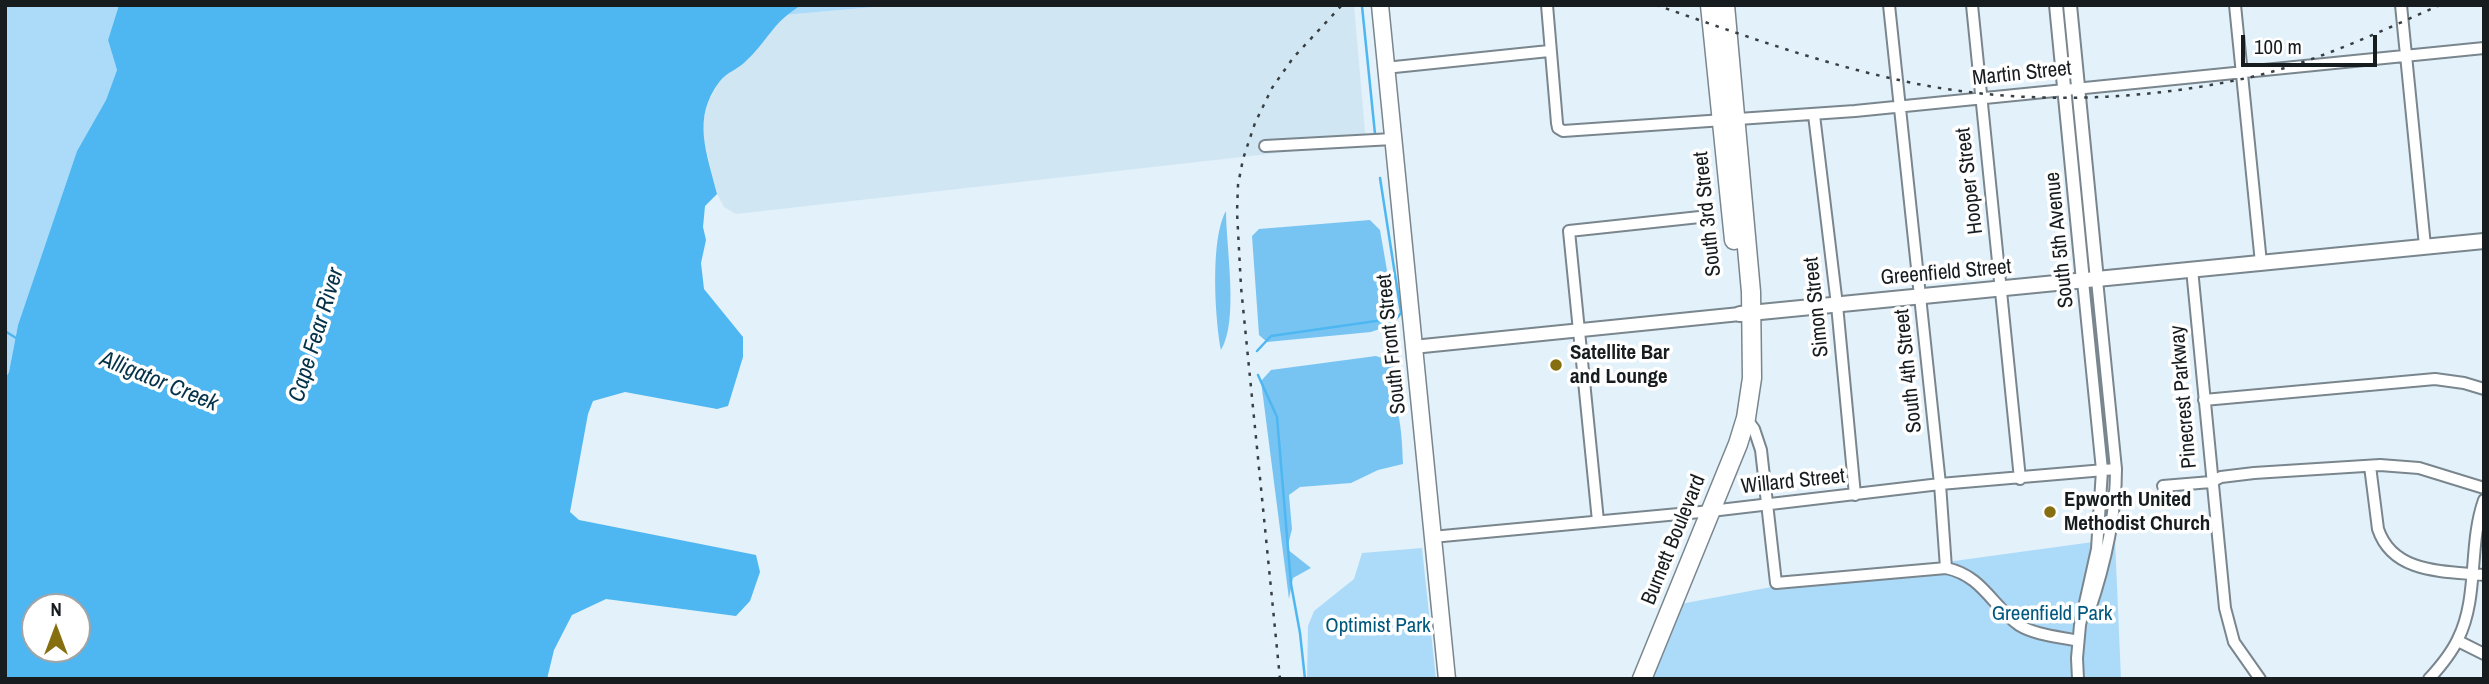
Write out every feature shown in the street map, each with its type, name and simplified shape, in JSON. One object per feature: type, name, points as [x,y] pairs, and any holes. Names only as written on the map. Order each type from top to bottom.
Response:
[{"type":"highway","name":"South 3rd Street","points":[[1710,5],[1728,120],[1752,378],[1746,418]]},
{"type":"highway","name":"South 3rd Street","points":[[1725,5],[1728,120]]},
{"type":"highway","name":"Burnett Boulevard","points":[[1642,679],[1746,418]]},
{"type":"main road","name":"South Front Street","points":[[1380,5],[1447,679]]},
{"type":"main road","name":"Greenfield Street","points":[[1746,313],[2484,241]]},
{"type":"street","points":[[1385,68],[1549,51],[1547,5]]},
{"type":"street","name":"South 4th Street","points":[[1889,5],[1940,484],[1945,568]]},
{"type":"street","name":"Hooper Street","points":[[1972,5],[2020,479]]},
{"type":"street","name":"South 5th Avenue","points":[[2056,5],[2071,88],[2090,281],[2102,470],[2097,549],[2078,641]]},
{"type":"street","name":"South 5th Avenue","points":[[2070,5],[2071,88]]},
{"type":"street","points":[[2235,5],[2261,263]]},
{"type":"street","points":[[2401,5],[2425,246]]},
{"type":"street","name":"Martin Street","points":[[1549,51],[1557,123],[1563,131],[1814,115],[2484,48]]},
{"type":"street","name":"Simon Street","points":[[1814,115],[1837,305],[1854,495]]},
{"type":"street","points":[[1265,146],[1393,139]]},
{"type":"street","points":[[1598,521],[1569,231],[1709,216]]},
{"type":"street","name":"Pinecrest Parkway","points":[[2192,270],[2225,608],[2234,642],[2260,679]]},
{"type":"street","name":"South 5th Avenue","points":[[2078,641],[2097,589],[2114,520],[2116,469],[2090,281]]},
{"type":"street","name":"Greenfield Street","points":[[1413,347],[1746,313]]},
{"type":"street","points":[[2204,400],[2435,379],[2484,389]]},
{"type":"street","points":[[1746,418],[1754,429],[1761,450],[1776,583],[1945,568],[1964,573],[1981,586],[2010,617],[2026,628],[2078,641],[2078,679]]},
{"type":"street","points":[[2370,466],[2378,529],[2395,556],[2412,565],[2484,575]]},
{"type":"street","points":[[2163,486],[2211,482],[2221,477],[2254,473],[2370,466],[2419,468],[2484,488]]},
{"type":"street","name":"Willard Street","points":[[1433,537],[1711,511],[1940,484],[2116,469]]},
{"type":"street","points":[[2429,679],[2458,641],[2465,619],[2475,531],[2484,500]]},
{"type":"street","points":[[2458,641],[2484,654]]},
{"type":"shaded area","points":[[897,5],[1354,5],[1366,143],[736,214],[724,207],[717,194],[701,128],[709,100],[721,79],[745,62],[784,15]]},
{"type":"shaded area","points":[[1226,211],[1230,303],[1226,337],[1221,350],[1217,319],[1216,259],[1221,224]]},
{"type":"shaded area","points":[[1370,220],[1380,230],[1394,311],[1391,325],[1371,332],[1267,342],[1259,335],[1252,236],[1259,229]]},
{"type":"shaded area","points":[[1376,356],[1391,361],[1394,367],[1386,384],[1398,412],[1403,464],[1378,470],[1351,483],[1300,487],[1289,495],[1292,529],[1287,549],[1311,568],[1293,578],[1289,599],[1261,381],[1271,370]]},
{"type":"green space","points":[[5,5],[119,5],[108,40],[117,70],[106,100],[77,151],[18,325],[9,372],[5,379]]},
{"type":"green space","points":[[802,5],[897,5],[784,15]]},
{"type":"green space","name":"Greenfield Park","points":[[2115,539],[2121,679],[1634,679],[1664,607],[1793,583]]},
{"type":"green space","name":"Optimist Park","points":[[1422,548],[1436,679],[1307,679],[1308,626],[1314,611],[1354,579],[1362,553]]},
{"type":"water","name":"Cape Fear River","points":[[119,5],[802,5],[777,25],[745,62],[723,78],[711,95],[706,109],[704,136],[717,194],[705,206],[703,227],[706,240],[701,263],[704,289],[743,337],[743,357],[728,406],[717,409],[625,392],[593,401],[588,414],[570,512],[579,520],[756,555],[760,572],[750,601],[736,616],[606,599],[572,615],[554,650],[547,679],[5,679],[5,379],[9,372],[18,325],[77,151],[106,100],[117,70],[108,40]]},
{"type":"waterway","points":[[1362,6],[1375,134]]},
{"type":"waterway","points":[[1257,351],[1271,336],[1397,318],[1401,313],[1380,178]]},
{"type":"waterway","name":"Alligator Creek","points":[[5,331],[16,338]]},
{"type":"waterway","points":[[1258,375],[1277,417],[1291,584],[1305,679]]},
{"type":"railway","points":[[1280,679],[1241,287],[1238,185],[1255,123],[1272,88],[1293,58],[1342,5]]},
{"type":"railway","points":[[1656,5],[1804,55],[1894,79],[1980,93],[2068,98],[2155,93],[2267,73],[2343,47],[2440,5]]},
{"type":"place","name":"Satellite Bar and Lounge","points":[[1556,365]]},
{"type":"place","name":"Epworth United Methodist Church","points":[[2050,512]]}]
